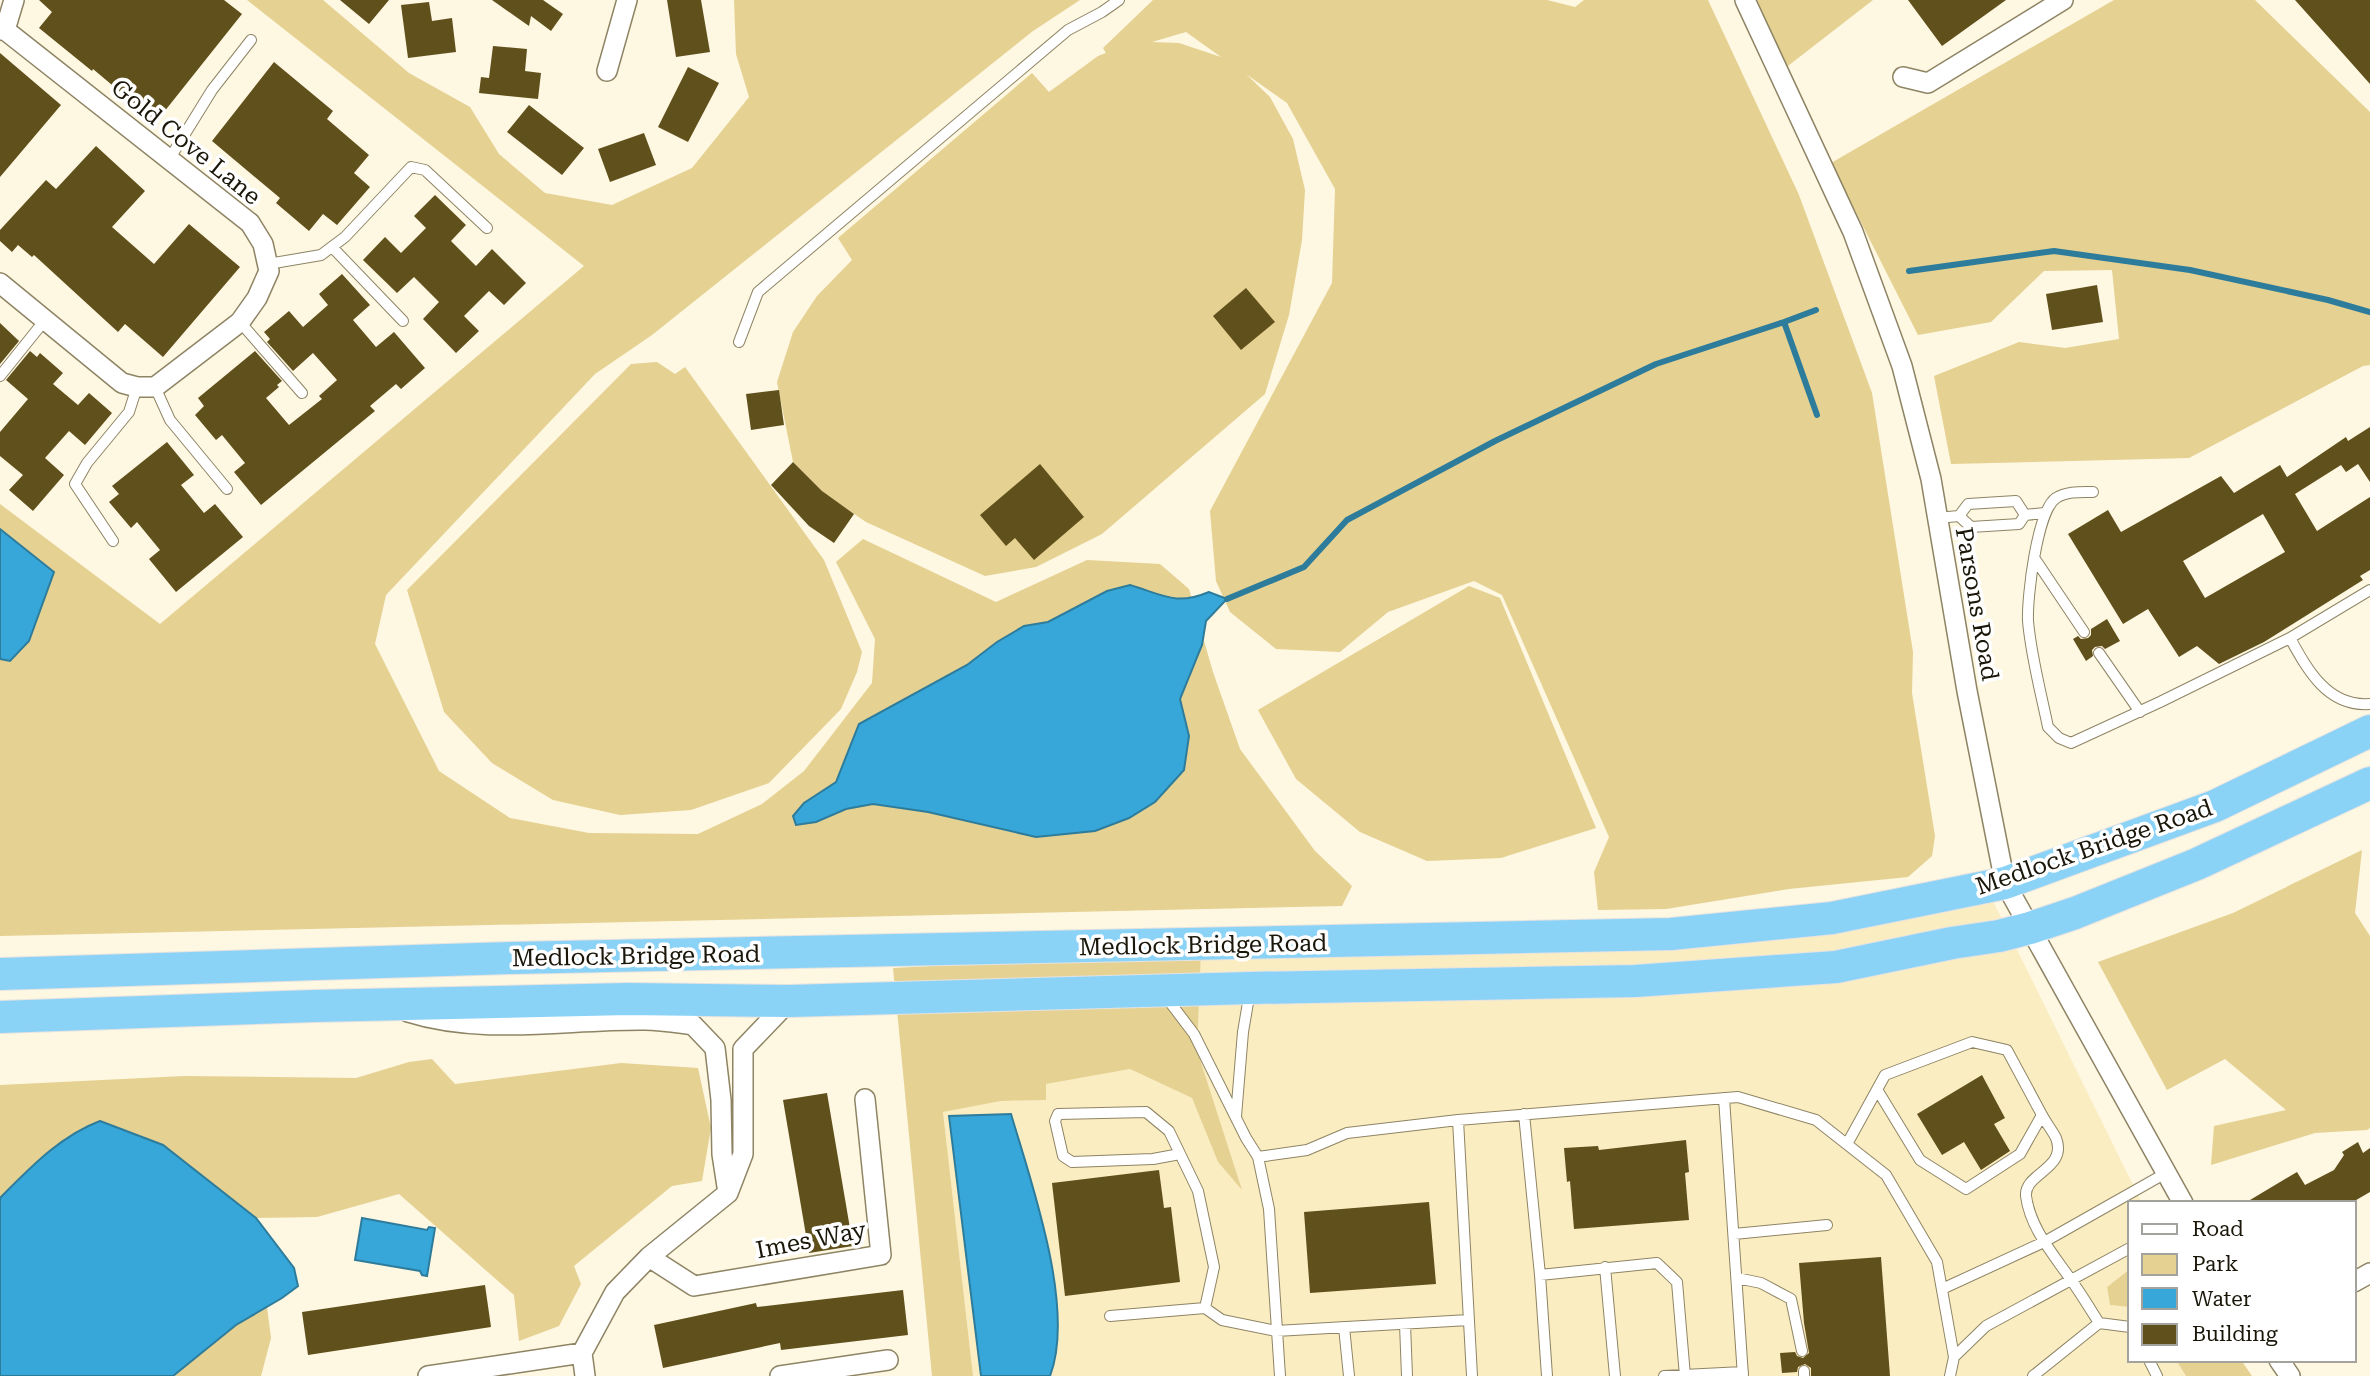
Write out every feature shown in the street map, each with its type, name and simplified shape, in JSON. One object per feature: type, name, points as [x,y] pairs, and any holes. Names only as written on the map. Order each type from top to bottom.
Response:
[{"type":"highway","name":"Medlock Bridge Road","points":[[0,974],[511,958],[1671,934],[1832,918],[2005,883],[2215,806],[2370,731]]},
{"type":"highway","name":"Medlock Bridge Road","points":[[0,1017],[384,1004],[628,999],[789,1001],[1162,990],[1635,981],[1836,967],[2030,928],[2075,913],[2197,864],[2370,783]]},
{"type":"street","points":[[2,30],[14,0]]},
{"type":"street","points":[[607,71],[627,0]]},
{"type":"street","name":"Parsons Road","points":[[1745,0],[1853,232],[1896,345],[1931,480],[1967,691],[2005,883],[2182,1201]]},
{"type":"street","points":[[1903,77],[1928,83],[2063,0]]},
{"type":"street","name":"Gold Cove Lane","points":[[2,30],[170,158],[250,223],[263,244],[268,264]]},
{"type":"street","points":[[0,282],[122,383],[146,387],[240,322],[257,298],[269,271],[268,264]]},
{"type":"street","points":[[585,1376],[582,1353],[614,1292],[649,1257],[728,1193],[743,1154],[743,1049],[789,1001]]},
{"type":"street","name":"Medlock Bridge Road","points":[[384,1004],[431,1019],[467,1023],[647,1020],[694,1025],[715,1048],[722,1100],[722,1154],[728,1193]]},
{"type":"street","name":"Imes Way","points":[[649,1257],[694,1286],[881,1255],[865,1099]]},
{"type":"street","points":[[428,1376],[582,1353]]},
{"type":"street","points":[[780,1376],[888,1360]]},
{"type":"lane","points":[[739,342],[758,292],[1068,30],[1119,0]]},
{"type":"lane","points":[[170,158],[212,90],[251,40]]},
{"type":"lane","points":[[268,264],[321,255],[345,237],[411,167],[425,170],[487,228]]},
{"type":"lane","points":[[332,247],[402,321]]},
{"type":"lane","points":[[0,376],[45,320]]},
{"type":"lane","points":[[240,322],[302,393]]},
{"type":"lane","points":[[113,541],[75,484],[146,387],[227,489]]},
{"type":"lane","points":[[2093,492],[2072,492],[2056,498],[2045,513],[2035,559],[2028,620],[2048,727],[2059,738],[2071,743],[2290,638],[2370,590]]},
{"type":"lane","points":[[1959,516],[1968,504],[2016,501],[2025,514]]},
{"type":"lane","points":[[2025,514],[2045,513]]},
{"type":"lane","points":[[1937,518],[1959,516],[1971,527],[2019,524],[2025,514]]},
{"type":"lane","points":[[2035,559],[2084,632]]},
{"type":"lane","points":[[2290,638],[2318,684],[2347,702],[2370,704]]},
{"type":"lane","points":[[2099,653],[2140,712]]},
{"type":"lane","points":[[1236,1116],[1243,1032],[1250,988]]},
{"type":"lane","points":[[1162,990],[1194,1034],[1258,1157],[1269,1209],[1280,1376]]},
{"type":"lane","points":[[1847,1144],[1885,1075],[1972,1042],[2007,1050],[2057,1140],[2057,1155],[2049,1168],[2031,1181],[2026,1193],[2043,1242],[2099,1322],[2128,1327]]},
{"type":"lane","points":[[1878,1091],[1920,1160],[1966,1189],[2020,1154],[2042,1115]]},
{"type":"lane","points":[[1258,1157],[1307,1150],[1347,1133],[1458,1120],[1738,1097],[1816,1120],[1886,1175],[1937,1262],[1954,1357],[1950,1376]]},
{"type":"lane","points":[[1664,1376],[1743,1374],[1724,1098]]},
{"type":"lane","points":[[1180,1154],[1153,1159],[1072,1162],[1063,1156],[1055,1121],[1058,1115],[1146,1112],[1169,1130],[1198,1191],[1214,1267],[1205,1308]]},
{"type":"lane","points":[[1524,1114],[1547,1376]]},
{"type":"lane","points":[[1458,1120],[1472,1376]]},
{"type":"lane","points":[[1942,1289],[2043,1242],[2166,1173]]},
{"type":"lane","points":[[1734,1234],[1827,1225]]},
{"type":"lane","points":[[1954,1357],[1986,1326],[2128,1249]]},
{"type":"lane","points":[[1540,1275],[1657,1263],[1677,1282],[1684,1376]]},
{"type":"lane","points":[[1605,1267],[1615,1376]]},
{"type":"lane","points":[[1737,1278],[1761,1283],[1791,1299],[1802,1351]]},
{"type":"lane","points":[[1110,1316],[1205,1308],[1222,1320],[1276,1331],[1469,1321]]},
{"type":"lane","points":[[2033,1376],[2099,1322]]},
{"type":"lane","points":[[1405,1324],[1407,1376]]},
{"type":"lane","points":[[1344,1327],[1349,1376]]},
{"type":"shaded area","points":[[1992,899],[2141,1201],[2128,1201],[2128,1271],[2107,1287],[2110,1305],[2128,1307],[2128,1362],[2177,1362],[2186,1376],[973,1376],[943,1112],[1001,1101],[1046,1100],[1045,1084],[1130,1069],[1192,1098],[1218,1162],[1241,1188],[1197,1050],[1201,952]]},
{"type":"green space","points":[[247,0],[323,0],[409,73],[470,107],[499,154],[545,193],[612,205],[692,168],[749,97],[736,54],[734,0],[1080,0],[1033,31],[652,335],[595,374],[386,595],[375,644],[439,771],[510,818],[589,833],[698,834],[762,804],[804,771],[872,683],[875,639],[836,562],[863,539],[996,602],[1087,560],[1160,564],[1189,589],[1213,672],[1240,749],[1315,851],[1352,886],[1342,906],[0,936],[0,504],[160,624],[584,266]]},
{"type":"green space","points":[[1153,0],[1547,0],[1575,7],[1584,0],[1708,0],[1799,195],[1872,393],[1913,652],[1912,693],[1935,836],[1932,856],[1908,877],[1789,889],[1666,909],[1598,910],[1594,872],[1609,837],[1502,595],[1474,581],[1388,612],[1340,652],[1276,649],[1230,612],[1216,581],[1210,511],[1332,283],[1335,189],[1287,103],[1246,74],[1270,97],[1293,139],[1305,190],[1302,240],[1289,315],[1265,394],[1102,534],[1036,567],[985,576],[866,522],[825,494],[793,462],[777,382],[793,332],[817,296],[852,260],[838,238],[1032,73],[1049,92],[1106,53],[1103,48]],"holes":[[[1186,32],[1221,57],[1179,43],[1152,42]]]},
{"type":"green space","points":[[1757,0],[1873,0],[1784,69]]},
{"type":"green space","points":[[2114,0],[2255,0],[2370,112],[2370,365],[2363,366],[2189,458],[1951,464],[1934,376],[2019,342],[2065,348],[2119,339],[2112,270],[2044,271],[1991,322],[1918,335],[1831,163]]},
{"type":"green space","points":[[657,362],[675,374],[685,367],[824,560],[862,652],[857,672],[841,709],[769,783],[691,810],[620,815],[553,800],[492,763],[444,712],[407,590],[631,364]]},
{"type":"green space","points":[[1469,586],[1500,598],[1596,828],[1501,858],[1427,861],[1360,832],[1296,779],[1258,710]]},
{"type":"green space","points":[[2362,850],[2355,913],[2370,936],[2370,1128],[2315,1133],[2211,1165],[2214,1126],[2286,1110],[2225,1059],[2167,1090],[2098,962],[2233,913]]},
{"type":"green space","points":[[1201,952],[1197,1050],[1242,1190],[1218,1162],[1192,1098],[1130,1069],[1046,1084],[1046,1100],[1001,1101],[943,1112],[973,1376],[932,1376],[893,968]]},
{"type":"green space","points":[[432,1059],[455,1084],[621,1063],[698,1068],[711,1128],[702,1181],[672,1186],[574,1266],[581,1284],[559,1326],[519,1341],[514,1295],[399,1194],[317,1217],[256,1218],[163,1145],[31,1167],[0,1198],[0,1085],[184,1076],[356,1078],[409,1062]]},
{"type":"green space","points":[[2128,1271],[2128,1307],[2110,1305],[2107,1287]]},
{"type":"green space","points":[[267,1307],[271,1338],[261,1376],[173,1376],[236,1325]]},
{"type":"green space","points":[[2177,1362],[2242,1362],[2252,1376],[2186,1376]]},
{"type":"water","points":[[0,529],[54,572],[29,641],[10,661],[0,659]]},
{"type":"water","points":[[1130,585],[1178,599],[1209,592],[1227,599],[1206,621],[1202,645],[1180,699],[1189,736],[1184,770],[1155,802],[1129,818],[1095,831],[1036,837],[928,812],[873,804],[846,809],[816,822],[796,825],[793,816],[804,803],[836,782],[859,724],[967,665],[1024,626],[1048,622],[1107,591]]},
{"type":"water","points":[[1011,1114],[1039,1209],[1054,1281],[1058,1316],[1057,1348],[1050,1376],[981,1376],[949,1116]]},
{"type":"water","points":[[100,1121],[163,1145],[256,1218],[294,1268],[298,1286],[236,1325],[173,1376],[0,1376],[0,1198],[34,1164],[59,1144],[85,1127]]},
{"type":"water","points":[[362,1218],[427,1230],[429,1227],[435,1228],[427,1276],[420,1271],[355,1260]]},
{"type":"building","points":[[39,0],[224,0],[242,14],[156,122],[39,28],[52,12]]},
{"type":"building","points":[[340,0],[389,0],[369,24]]},
{"type":"building","points":[[492,0],[543,0],[563,14],[551,31],[531,16],[529,26]]},
{"type":"building","points":[[667,0],[701,0],[710,52],[676,57]]},
{"type":"building","points":[[1908,0],[2006,0],[1942,46]]},
{"type":"building","points":[[2295,0],[2370,0],[2370,84],[2346,57]]},
{"type":"building","points":[[429,2],[432,21],[452,18],[456,52],[408,58],[401,5]]},
{"type":"building","points":[[493,46],[527,49],[525,71],[541,73],[538,99],[479,93],[481,77],[489,78]]},
{"type":"building","points":[[0,53],[61,105],[0,177]]},
{"type":"building","points":[[274,62],[333,111],[327,119],[369,155],[354,173],[370,187],[337,225],[323,214],[309,231],[276,203],[280,198],[212,141]]},
{"type":"building","points":[[688,67],[719,83],[688,142],[658,127]]},
{"type":"building","points":[[529,105],[584,148],[562,175],[507,132]]},
{"type":"building","points":[[644,133],[656,165],[610,182],[598,149]]},
{"type":"building","points":[[96,146],[145,191],[112,227],[154,264],[189,224],[240,267],[163,357],[125,324],[118,332],[34,255],[32,257],[18,245],[12,252],[0,241],[0,230],[46,180],[56,189]]},
{"type":"building","points":[[435,195],[466,225],[451,241],[476,266],[492,249],[526,283],[504,305],[489,291],[464,316],[479,331],[456,353],[423,319],[439,302],[414,277],[397,293],[363,260],[385,237],[401,253],[426,228],[414,216]]},
{"type":"building","points":[[342,274],[370,305],[353,320],[376,347],[394,332],[425,368],[401,389],[396,384],[370,406],[375,411],[261,505],[234,472],[245,463],[222,435],[216,440],[195,415],[204,406],[198,398],[255,351],[282,381],[266,398],[289,425],[322,399],[319,396],[337,380],[313,353],[293,371],[267,342],[270,339],[264,332],[289,311],[303,327],[328,305],[319,294]]},
{"type":"building","points":[[2097,285],[2103,322],[2052,330],[2046,294]]},
{"type":"building","points":[[1246,288],[1275,322],[1241,350],[1213,316]]},
{"type":"building","points":[[0,323],[19,341],[0,364]]},
{"type":"building","points":[[30,351],[37,357],[40,353],[63,373],[53,384],[78,405],[89,393],[112,413],[85,445],[69,431],[45,458],[64,475],[33,511],[9,490],[23,475],[0,456],[0,432],[28,399],[6,380]]},
{"type":"building","points":[[779,390],[784,425],[751,430],[746,394]]},
{"type":"building","points":[[2370,427],[2370,482],[2358,464],[2346,472],[2341,465],[2295,494],[2317,531],[2370,497],[2370,570],[2360,576],[2363,580],[2264,642],[2219,664],[2197,646],[2179,657],[2148,609],[2123,624],[2068,534],[2108,510],[2121,532],[2221,476],[2234,493],[2280,465],[2287,477],[2346,437],[2348,441]],"holes":[[[2263,514],[2285,552],[2205,598],[2183,561]]]},
{"type":"building","points":[[167,442],[194,475],[181,485],[204,513],[215,504],[243,537],[176,592],[149,559],[160,550],[137,522],[131,528],[109,502],[119,494],[112,486]]},
{"type":"building","points":[[793,462],[822,491],[854,514],[834,543],[809,526],[771,485]]},
{"type":"building","points":[[1040,464],[1084,517],[1034,560],[1015,538],[1006,546],[980,515]]},
{"type":"building","points":[[2107,619],[2120,641],[2105,649],[2102,646],[2095,647],[2092,650],[2093,656],[2086,661],[2073,639],[2078,636],[2081,639],[2088,638],[2091,629]]},
{"type":"building","points":[[1982,1075],[2005,1118],[1994,1124],[2010,1151],[1981,1170],[1964,1142],[1942,1155],[1917,1114]]},
{"type":"building","points":[[827,1093],[853,1246],[809,1253],[783,1100]]},
{"type":"building","points":[[1686,1140],[1689,1172],[1685,1173],[1689,1220],[1574,1229],[1564,1148],[1598,1146],[1599,1150]]},
{"type":"building","points":[[2358,1142],[2363,1153],[2370,1148],[2370,1192],[2354,1201],[2248,1201],[2297,1172],[2305,1185],[2334,1170],[2344,1155],[2342,1152]]},
{"type":"building","points":[[1159,1170],[1164,1208],[1171,1207],[1180,1282],[1065,1296],[1052,1183]]},
{"type":"building","points":[[1429,1202],[1436,1284],[1310,1293],[1304,1212]]},
{"type":"building","points":[[1881,1257],[1890,1376],[1811,1376],[1811,1368],[1805,1364],[1798,1367],[1797,1372],[1782,1373],[1780,1353],[1795,1352],[1803,1358],[1809,1353],[1799,1263]]},
{"type":"building","points":[[485,1285],[491,1327],[308,1355],[302,1312]]},
{"type":"building","points":[[903,1290],[908,1335],[781,1350],[780,1343],[663,1368],[654,1325],[756,1303],[757,1307]]},
{"type":"waterway","points":[[1909,271],[2054,251],[2190,270],[2328,300],[2370,312]]},
{"type":"waterway","points":[[1227,599],[1304,567],[1347,520],[1495,441],[1656,364],[1816,310]]},
{"type":"waterway","points":[[1784,322],[1817,415]]}]
